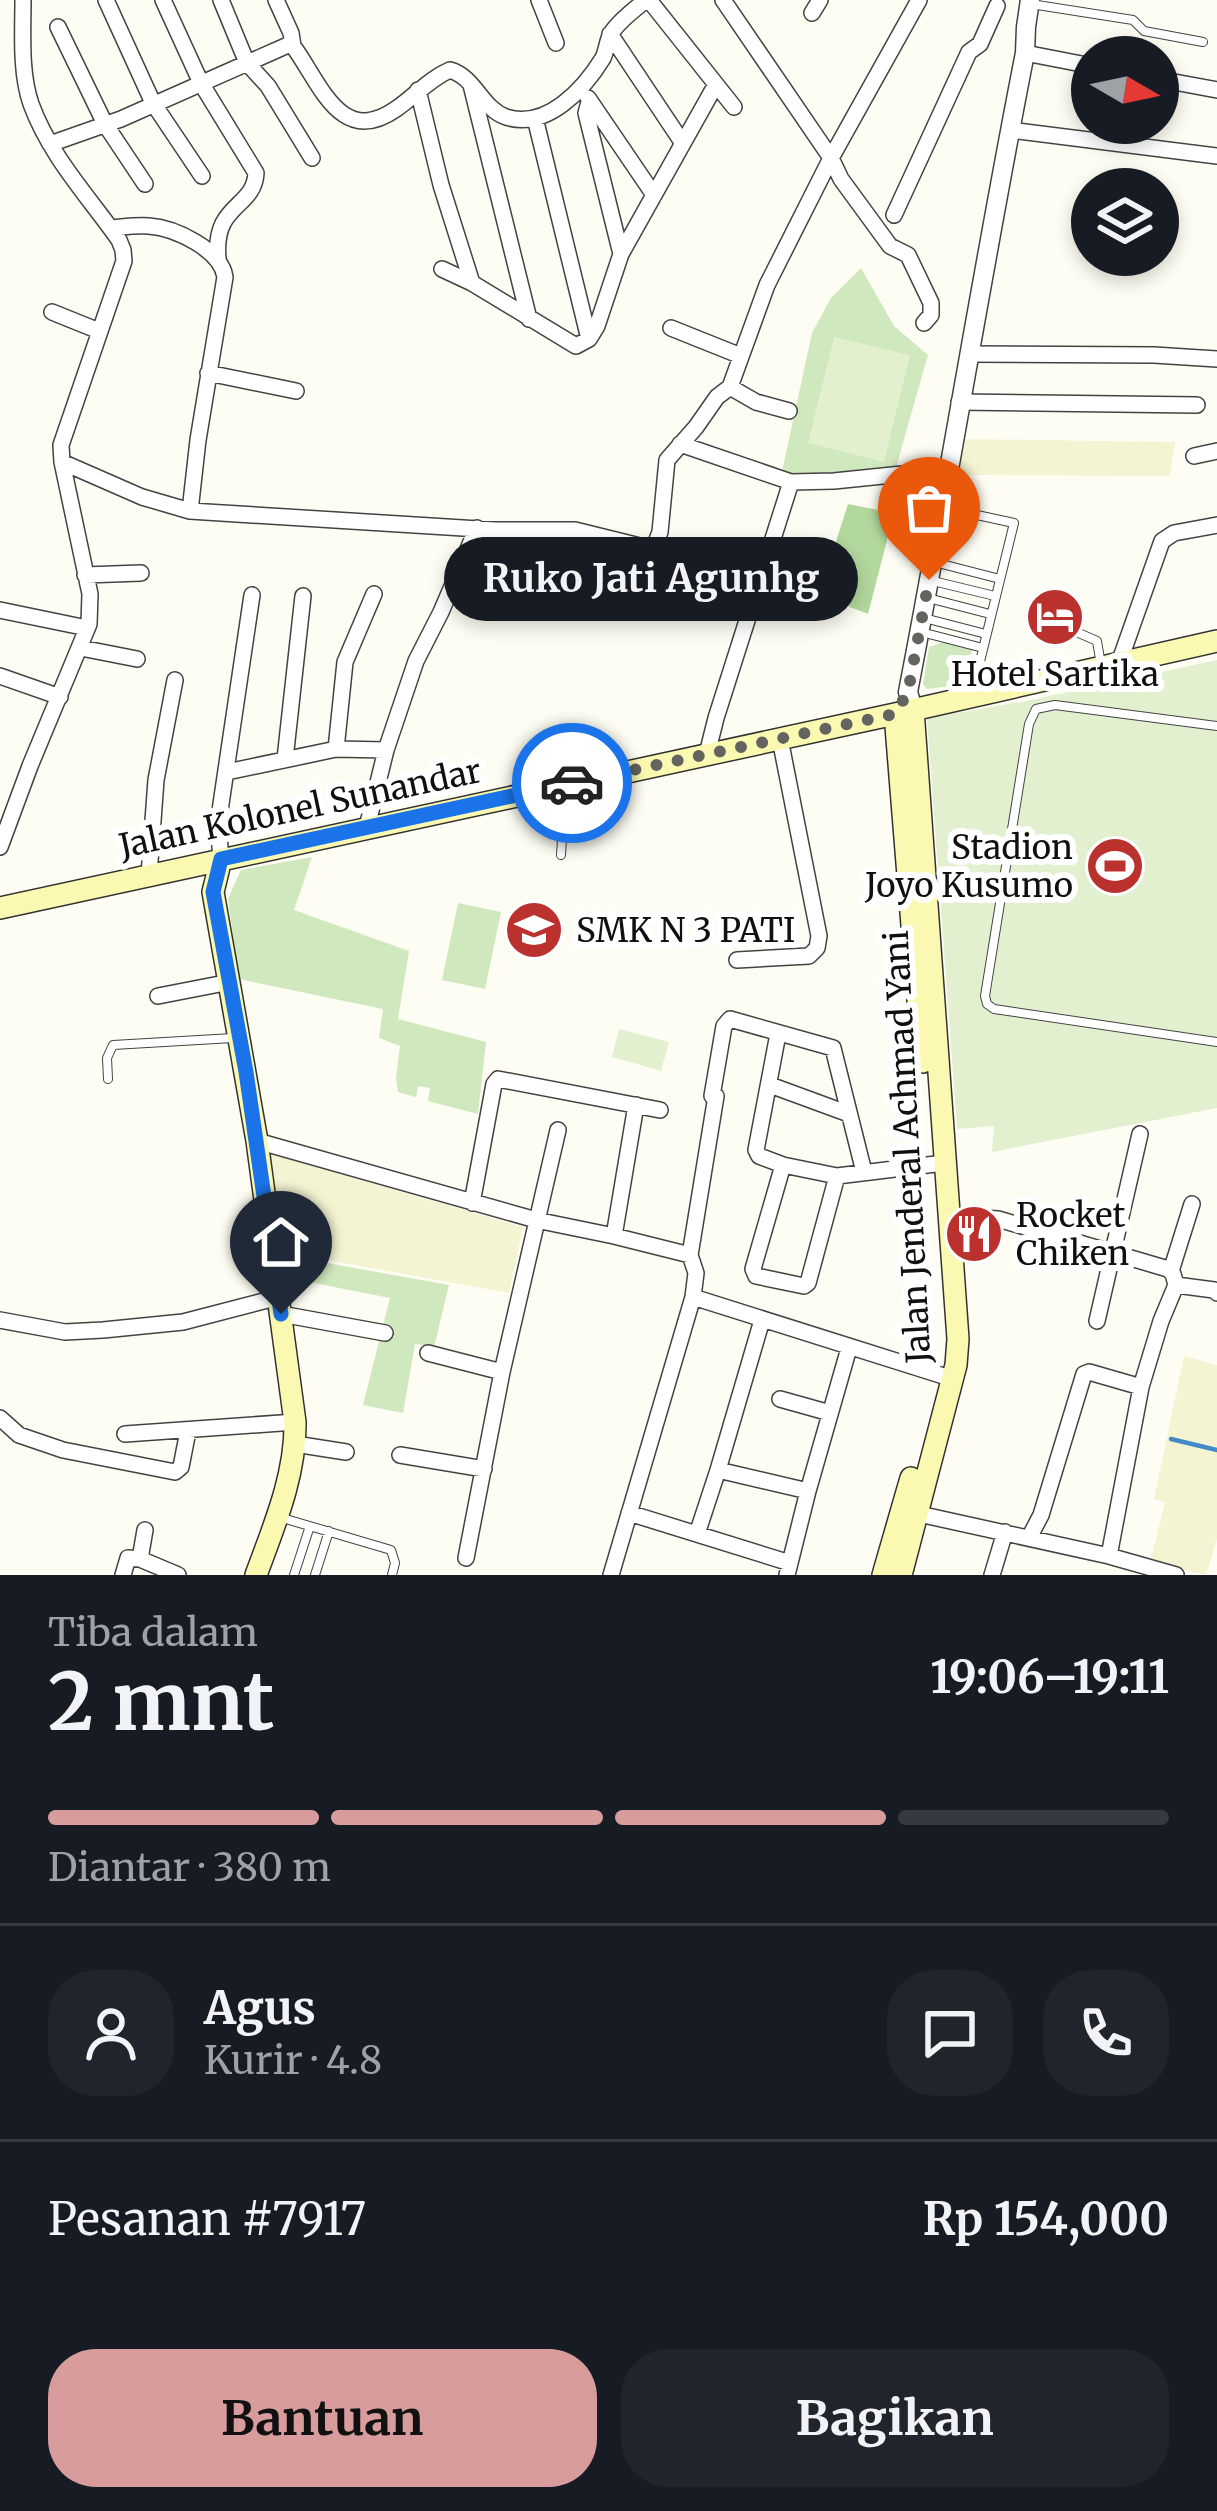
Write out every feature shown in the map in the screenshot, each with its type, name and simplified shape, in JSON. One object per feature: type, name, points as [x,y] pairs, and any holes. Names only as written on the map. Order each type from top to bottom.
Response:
[{"type":"main road","name":"Jalan Kolonel Sunandar","points":[[0,908],[780,739],[905,705],[972,696],[1217,641]]},
{"type":"main road","name":"Jalan Jenderal Achmad Yani","points":[[905,705],[938,1163],[948,1377]]},
{"type":"main road","points":[[221,859],[213,892],[257,1142],[295,1433],[278,1516],[256,1575]]},
{"type":"main road","points":[[188,867],[213,892]]},
{"type":"main road","name":"Jalan Jenderal Achmad Yani","points":[[883,1575],[908,1512],[958,1339],[949,1216],[938,1163]]},
{"type":"main road","name":"Jalan Jenderal Achmad Yani","points":[[901,1575],[908,1512]]},
{"type":"street","points":[[0,847],[5,817],[88,628],[90,594],[62,462],[64,432],[124,261],[124,250],[111,228],[73,181],[31,104],[23,0]]},
{"type":"street","points":[[106,0],[153,103],[202,176]]},
{"type":"street","points":[[164,0],[201,83],[256,173],[253,189],[221,222],[218,258]]},
{"type":"street","points":[[221,0],[247,63],[268,86],[312,158]]},
{"type":"street","points":[[279,3],[293,46],[337,112],[358,121],[380,119],[450,70],[458,71],[501,116],[535,118],[569,100],[606,53],[610,34],[647,0],[734,107]]},
{"type":"street","points":[[723,0],[890,246],[908,255],[932,303],[924,323]]},
{"type":"street","points":[[62,462],[142,497],[190,511],[477,529],[575,530],[647,548],[655,545],[667,460],[730,387],[767,285],[919,0]]},
{"type":"street","points":[[543,1],[556,43]]},
{"type":"street","points":[[905,705],[1025,53],[1030,2]]},
{"type":"street","points":[[894,215],[969,52],[980,44],[994,3],[1026,27]]},
{"type":"street","points":[[58,27],[105,124],[145,184]]},
{"type":"street","points":[[610,34],[682,142]]},
{"type":"street","points":[[50,144],[293,46]]},
{"type":"street","points":[[1025,53],[1071,62]]},
{"type":"street","points":[[470,82],[529,319]]},
{"type":"street","points":[[585,83],[589,102],[654,195]]},
{"type":"street","points":[[1179,83],[1217,91]]},
{"type":"street","points":[[442,269],[576,346],[589,340],[621,254],[715,86]]},
{"type":"street","points":[[418,90],[472,283]]},
{"type":"street","points":[[589,102],[586,113],[621,254]]},
{"type":"street","points":[[535,118],[589,340]]},
{"type":"street","points":[[1010,130],[1217,156]]},
{"type":"street","points":[[111,228],[151,226],[183,236],[218,258],[223,267],[190,511]]},
{"type":"street","points":[[52,312],[99,331]]},
{"type":"street","points":[[671,328],[741,356]]},
{"type":"street","points":[[968,354],[1217,359]]},
{"type":"street","points":[[208,373],[296,391]]},
{"type":"street","points":[[730,387],[756,402],[789,411]]},
{"type":"street","points":[[959,402],[1197,405]]},
{"type":"street","points":[[680,444],[791,482],[951,469]]},
{"type":"street","points":[[1194,456],[1217,451]]},
{"type":"street","points":[[707,754],[791,482]]},
{"type":"street","points":[[1110,665],[1162,541],[1174,533],[1217,525]]},
{"type":"street","points":[[367,827],[386,750],[416,662],[477,529]]},
{"type":"street","points":[[85,574],[141,573]]},
{"type":"street","points":[[336,749],[345,662],[374,594]]},
{"type":"street","points":[[221,859],[218,824],[252,595]]},
{"type":"street","points":[[285,759],[303,596]]},
{"type":"street","points":[[0,610],[88,628]]},
{"type":"street","points":[[81,649],[137,659]]},
{"type":"street","points":[[0,676],[60,697]]},
{"type":"street","points":[[149,874],[156,781],[175,680]]},
{"type":"street","points":[[737,960],[809,956],[817,948],[819,936],[780,739]]},
{"type":"street","points":[[227,772],[336,749],[386,750]]},
{"type":"street","points":[[158,996],[230,982]]},
{"type":"street","points":[[611,1575],[693,1297],[696,1273],[690,1256],[724,1026],[730,1019],[833,1048],[864,1172]]},
{"type":"street","points":[[778,1034],[756,1150],[759,1156],[837,1175],[938,1163]]},
{"type":"street","points":[[472,1203],[498,1079],[660,1110]]},
{"type":"street","points":[[770,1085],[849,1114]]},
{"type":"street","points":[[614,1236],[636,1106]]},
{"type":"street","points":[[466,1558],[502,1372],[558,1130]]},
{"type":"street","points":[[1096,1322],[1140,1134]]},
{"type":"street","points":[[257,1142],[536,1220],[690,1256]]},
{"type":"street","points":[[783,1165],[754,1269],[756,1276],[793,1284],[804,1286],[812,1279],[837,1175]]},
{"type":"street","points":[[1109,1556],[1141,1387],[1192,1204]]},
{"type":"street","points":[[949,1216],[998,1219],[1216,1291]]},
{"type":"street","points":[[693,1297],[948,1377]]},
{"type":"street","points":[[0,1321],[65,1332],[103,1330],[280,1306],[386,1333]]},
{"type":"street","points":[[697,1534],[762,1319]]},
{"type":"street","points":[[628,1513],[789,1569],[849,1348]]},
{"type":"street","points":[[428,1353],[502,1372]]},
{"type":"street","points":[[1029,1538],[1041,1515],[1084,1374],[1141,1387]]},
{"type":"street","points":[[780,1399],[830,1412]]},
{"type":"street","points":[[0,1418],[19,1435],[63,1450],[175,1472],[181,1467],[188,1431]]},
{"type":"street","points":[[125,1434],[295,1433],[346,1452]]},
{"type":"street","points":[[400,1455],[484,1469]]},
{"type":"street","points":[[718,1470],[808,1491]]},
{"type":"street","points":[[908,1512],[1176,1575]]},
{"type":"street","points":[[140,1559],[146,1531]]},
{"type":"street","points":[[992,1575],[1005,1532]]},
{"type":"street","points":[[122,1575],[128,1558],[134,1556],[178,1575]]},
{"type":"lane","points":[[1030,2],[1133,20],[1144,31],[1203,43]]},
{"type":"lane","points":[[944,508],[1014,523],[972,696]]},
{"type":"lane","points":[[926,598],[1000,579]]},
{"type":"lane","points":[[926,598],[995,596]]},
{"type":"lane","points":[[926,598],[990,614]]},
{"type":"lane","points":[[926,598],[986,634]]},
{"type":"lane","points":[[926,598],[983,648]]},
{"type":"lane","points":[[1031,612],[1097,641],[1110,665]]},
{"type":"lane","points":[[1039,681],[1045,707]]},
{"type":"lane","points":[[1217,726],[1055,705],[1036,709],[1029,724],[986,996],[994,1009],[1217,1042]]},
{"type":"lane","points":[[561,855],[566,784]]},
{"type":"lane","points":[[109,1079],[107,1058],[113,1045],[241,1037]]},
{"type":"lane","points":[[278,1516],[391,1550],[392,1575]]},
{"type":"lane","points":[[294,1575],[310,1526]]},
{"type":"lane","points":[[315,1575],[329,1532]]},
{"type":"green space","points":[[861,268],[894,326],[928,355],[895,471],[781,476],[812,333],[831,298]]},
{"type":"green space","points":[[834,337],[910,355],[884,462],[808,443]]},
{"type":"green space","points":[[959,439],[1175,442],[1170,476],[955,475]]},
{"type":"green space","points":[[848,504],[894,513],[868,614],[830,599],[839,560],[831,557]]},
{"type":"green space","points":[[943,642],[972,649],[967,669],[955,684],[927,689],[923,684],[929,647]]},
{"type":"green space","points":[[1217,660],[1217,1108],[992,1152],[994,1126],[957,1129],[927,718]]},
{"type":"green space","points":[[312,857],[294,910],[409,951],[398,1019],[486,1042],[478,1114],[428,1101],[430,1088],[418,1086],[416,1097],[398,1092],[400,1046],[379,1038],[383,1009],[239,979],[228,899],[241,870]]},
{"type":"green space","points":[[458,903],[501,912],[485,989],[442,980]]},
{"type":"green space","points":[[619,1029],[669,1042],[661,1071],[612,1057]]},
{"type":"green space","points":[[264,1152],[523,1227],[509,1293],[278,1251]]},
{"type":"green space","points":[[310,1260],[449,1285],[434,1347],[415,1344],[403,1413],[363,1405],[390,1298],[304,1281]]},
{"type":"green space","points":[[1184,1356],[1217,1365],[1217,1539],[1206,1575],[1150,1563],[1165,1502],[1154,1499]]},
{"type":"waterway","points":[[1171,1439],[1217,1450]]},
{"type":"way so far","points":[[572,783],[895,714],[908,692],[929,580]]},
{"type":"place","name":"Ruko Jati Agunhg","points":[[929,580]]},
{"type":"place","name":"Hotel Sartika","points":[[1055,617]]},
{"type":"place","name":"Stadion Joyo Kusumo","points":[[1115,866]]},
{"type":"place","name":"SMK N 3 PATI","points":[[534,930]]},
{"type":"place","name":"Rocket Chiken","points":[[974,1234]]},
{"type":"route","points":[[281,1314],[246,1072],[213,892],[221,859],[572,783]]}]
